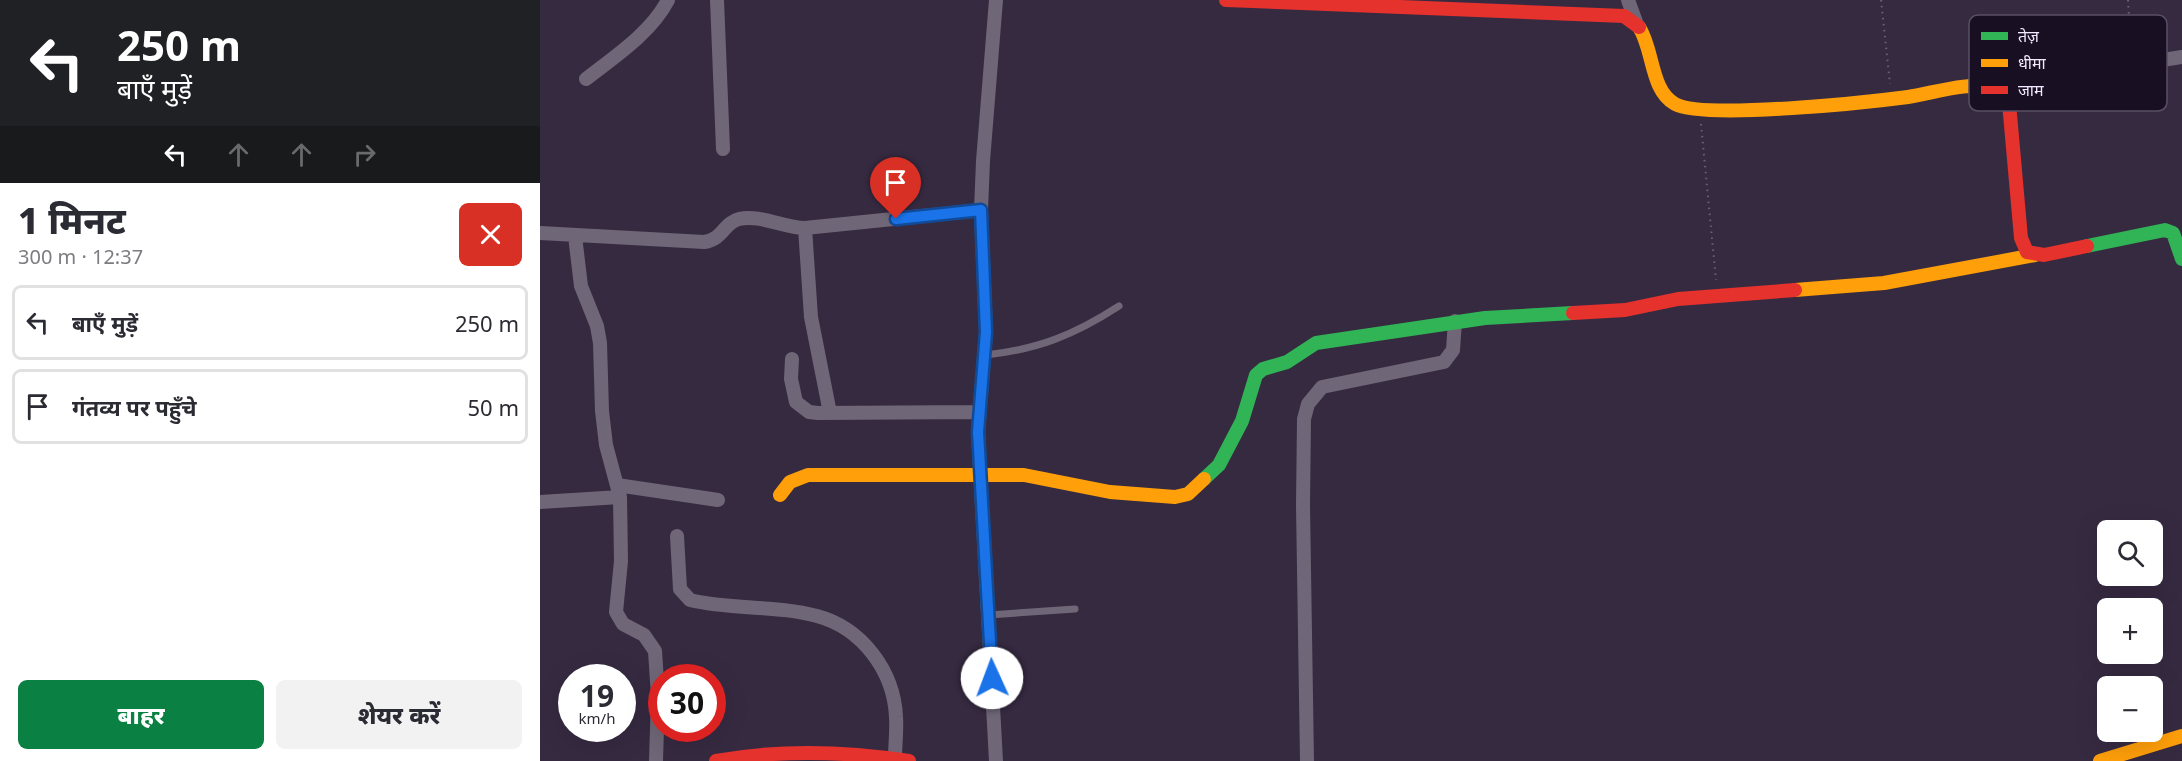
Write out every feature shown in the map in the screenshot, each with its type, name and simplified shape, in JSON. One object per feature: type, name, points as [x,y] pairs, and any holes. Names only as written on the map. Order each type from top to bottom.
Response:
[{"type":"street","points":[[586,79],[639,34],[663,9],[668,0]]},
{"type":"street","points":[[717,0],[723,149]]},
{"type":"street","points":[[996,0],[982,161],[981,210],[986,355],[980,412],[980,475],[996,761]]},
{"type":"street","points":[[1226,0],[1603,14],[1624,16],[1636,22]]},
{"type":"street","points":[[1628,0],[1636,22],[1646,38],[1662,94],[1679,107],[1700,110],[1755,109],[1892,99],[1969,89]]},
{"type":"street","points":[[2167,59],[2182,57]]},
{"type":"street","points":[[2009,111],[2021,238],[2027,252],[2035,255]]},
{"type":"street","points":[[540,233],[704,242],[714,241],[732,222],[740,219],[753,218],[791,228],[806,228],[981,210]]},
{"type":"street","points":[[806,228],[811,317],[830,414]]},
{"type":"street","points":[[780,495],[790,482],[808,475],[1024,476],[1110,492],[1156,496],[1188,494],[1219,465],[1231,445],[1242,422],[1251,386],[1263,369],[1287,362],[1316,343],[1455,321],[1625,310],[1678,298],[1884,283],[2165,230],[2173,233],[2182,259]]},
{"type":"street","points":[[575,236],[581,286],[597,326],[600,343],[602,411],[606,446],[618,491],[621,561],[616,612],[623,624],[644,635],[655,651],[658,696],[656,761]]},
{"type":"street","points":[[1307,761],[1303,505],[1304,419],[1308,404],[1322,387],[1444,362],[1453,350],[1455,321]]},
{"type":"street","points":[[792,359],[791,380],[796,402],[809,412],[830,414],[980,412]]},
{"type":"street","points":[[540,502],[618,491],[718,500]]},
{"type":"street","points":[[677,536],[680,589],[690,600],[817,616],[843,626],[861,639],[880,664],[891,688],[897,716],[902,760],[828,753],[784,753],[741,756],[717,761]]},
{"type":"street","points":[[2100,761],[2182,736]]},
{"type":"lane","points":[[986,355],[1020,351],[1060,339],[1077,332],[1119,306]]},
{"type":"lane","points":[[989,615],[1076,609]]},
{"type":"path","points":[[1881,0],[1892,99]]},
{"type":"path","points":[[2128,0],[2129,15]]},
{"type":"path","points":[[1700,110],[1717,296]]},
{"type":"traffic: fast","points":[[2087,246],[2165,230],[2173,233],[2182,259]]},
{"type":"traffic: fast","points":[[1204,479],[1219,465],[1242,421],[1256,375],[1263,369],[1287,362],[1316,343],[1485,318],[1573,313]]},
{"type":"traffic: slow","points":[[1639,27],[1661,89],[1675,104],[1692,108],[1751,110],[1825,106],[1908,97],[1969,86]]},
{"type":"traffic: slow","points":[[1795,290],[1884,283],[2035,255]]},
{"type":"traffic: slow","points":[[780,495],[790,482],[808,475],[1024,475],[1110,492],[1175,497],[1188,494],[1204,479]]},
{"type":"traffic: slow","points":[[2100,761],[2182,736]]},
{"type":"traffic: jam","points":[[1226,0],[1624,16],[1639,27]]},
{"type":"traffic: jam","points":[[2010,111],[2021,238],[2027,252],[2044,255],[2087,246]]},
{"type":"traffic: jam","points":[[1573,313],[1625,310],[1678,299],[1795,290]]},
{"type":"traffic: jam","points":[[716,761],[788,753],[837,753],[909,761]]},
{"type":"route","points":[[896,219],[981,210],[986,355],[978,432],[992,678]]}]
